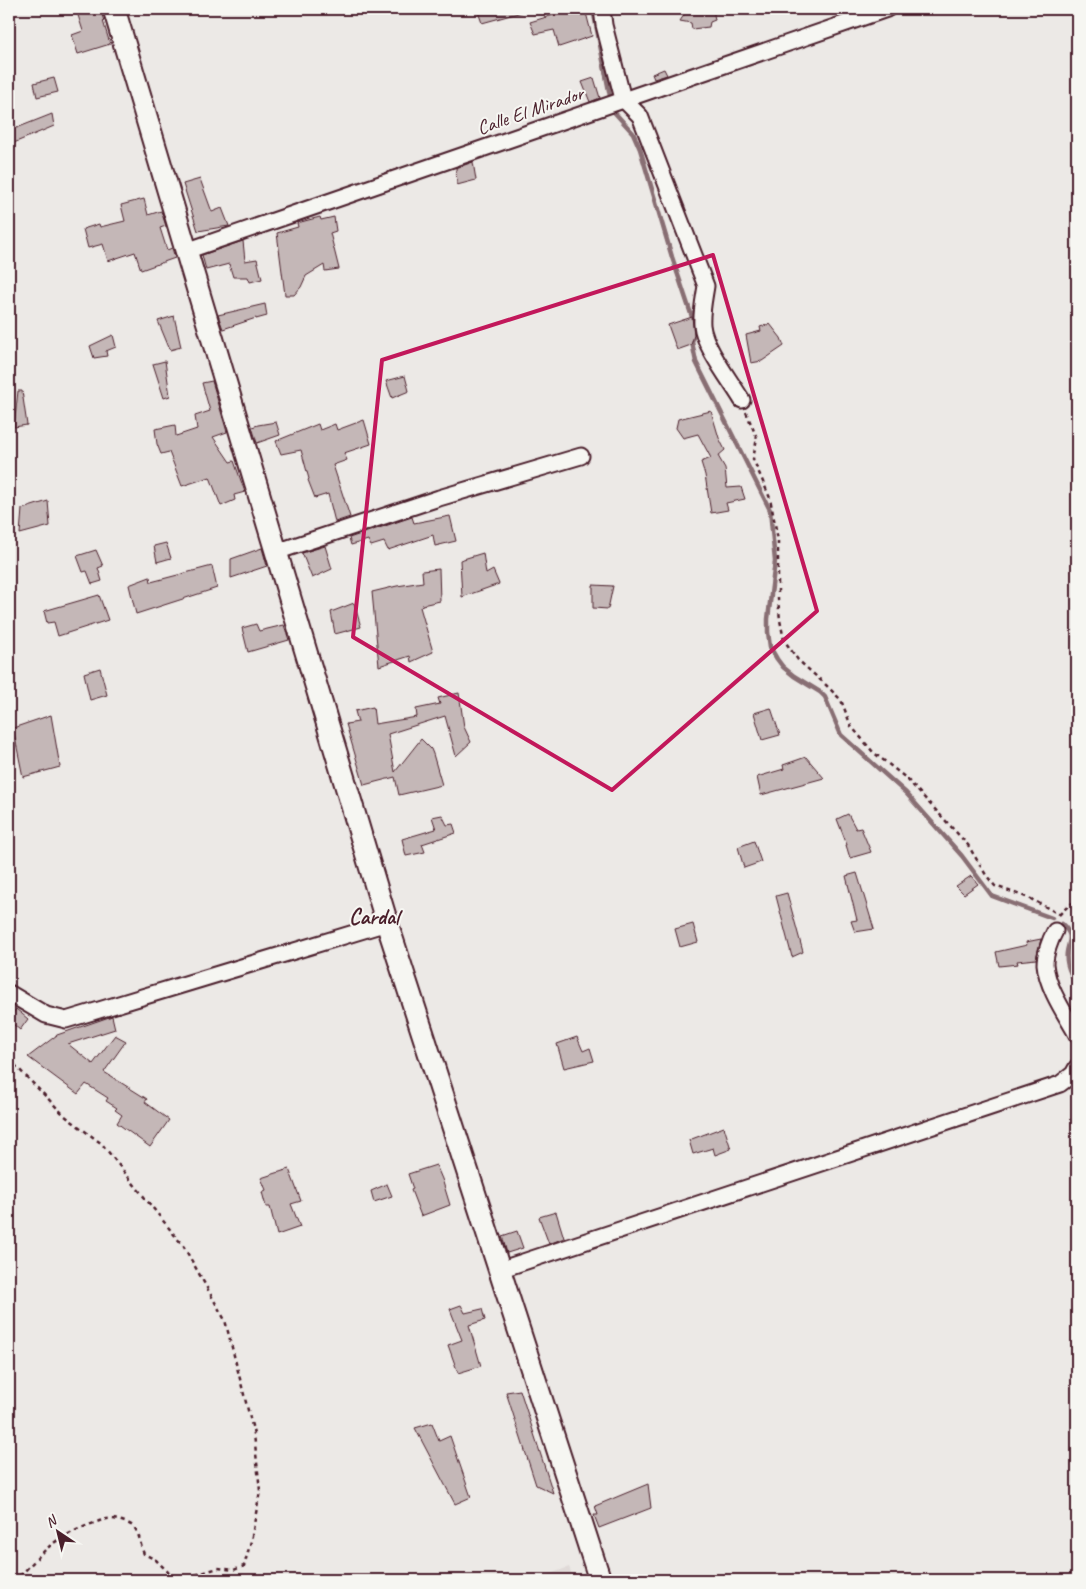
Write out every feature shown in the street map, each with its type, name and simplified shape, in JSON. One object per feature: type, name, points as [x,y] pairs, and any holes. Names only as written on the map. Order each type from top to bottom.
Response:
[{"type":"street","points":[[114,9],[387,922],[600,1580]]},
{"type":"street","points":[[602,9],[604,25],[623,99],[640,116],[706,286],[702,315],[702,327],[706,340],[742,400]]},
{"type":"street","name":"Calle El Mirador","points":[[186,251],[887,9]]},
{"type":"street","points":[[276,552],[439,498],[581,456]]},
{"type":"street","points":[[9,993],[46,1015],[66,1020],[387,922]]},
{"type":"street","points":[[1055,931],[1050,940],[1045,963],[1049,981],[1077,1035]]},
{"type":"street","points":[[499,1270],[1060,1084],[1073,1074],[1077,1067]]},
{"type":"path","points":[[742,400],[757,438],[753,459],[770,498],[778,540],[778,599],[784,640],[798,660],[841,700],[851,726],[873,752],[906,778],[968,845],[995,886],[1029,898],[1059,914]]},
{"type":"path","points":[[1055,931],[1059,914],[1077,900]]},
{"type":"path","points":[[9,1059],[65,1116],[102,1144],[184,1247],[225,1320],[254,1434],[260,1491],[251,1541],[244,1566],[234,1570],[218,1568],[182,1579],[171,1575],[156,1560],[144,1554],[134,1528],[128,1523],[109,1519],[82,1528],[52,1544],[16,1580]]},
{"type":"highlighted area","points":[[713,255],[817,611],[612,790],[353,637],[382,360]]},
{"type":"shaded area","points":[[569,1567],[574,1580],[534,1580]]},
{"type":"building","points":[[76,9],[100,9],[110,44],[78,54],[72,35],[83,31]]},
{"type":"building","points":[[477,9],[522,9],[522,12],[482,23]]},
{"type":"building","points":[[573,9],[585,9],[592,36],[559,47],[554,30],[535,34],[530,22]]},
{"type":"building","points":[[683,9],[713,9],[715,20],[710,22],[709,27],[692,29],[691,23],[680,21],[684,15]]},
{"type":"building","points":[[664,69],[667,75],[654,79],[652,74]]},
{"type":"building","points":[[54,78],[58,92],[37,97],[34,83]]},
{"type":"building","points":[[594,78],[600,98],[590,102],[582,82]]},
{"type":"building","points":[[52,114],[54,126],[9,145],[9,131]]},
{"type":"building","points":[[473,162],[476,180],[457,185],[456,168]]},
{"type":"building","points":[[200,179],[212,212],[222,208],[229,226],[198,231],[183,184]]},
{"type":"building","points":[[144,199],[148,215],[161,211],[166,226],[160,228],[167,250],[172,248],[175,258],[141,270],[135,252],[108,261],[103,244],[88,248],[83,229],[99,224],[100,227],[125,221],[121,205]]},
{"type":"building","points":[[320,217],[321,220],[334,217],[336,231],[330,233],[339,269],[325,271],[324,265],[306,276],[301,287],[294,295],[285,295],[277,233],[298,227],[297,223]]},
{"type":"building","points":[[243,241],[245,261],[257,259],[262,279],[250,282],[248,277],[233,277],[229,264],[206,270],[202,255]]},
{"type":"building","points":[[265,304],[267,316],[223,329],[218,315]]},
{"type":"building","points":[[174,316],[181,347],[170,350],[158,321]]},
{"type":"building","points":[[692,317],[694,335],[691,345],[677,350],[668,325]]},
{"type":"building","points":[[770,324],[781,338],[784,346],[762,361],[751,363],[746,335],[761,331],[760,327]]},
{"type":"building","points":[[113,335],[116,347],[106,351],[107,356],[94,358],[90,346]]},
{"type":"building","points":[[165,361],[170,396],[164,398],[153,364]]},
{"type":"building","points":[[405,376],[409,391],[392,398],[386,381]]},
{"type":"building","points":[[212,381],[227,432],[213,437],[230,462],[234,461],[245,492],[234,495],[235,500],[221,506],[210,477],[182,486],[169,452],[161,454],[157,444],[155,429],[175,425],[176,436],[197,429],[195,416],[210,411],[202,383]]},
{"type":"building","points":[[18,391],[22,391],[27,425],[14,427]]},
{"type":"building","points":[[711,411],[719,438],[725,450],[718,456],[725,468],[727,488],[741,487],[745,499],[726,503],[728,510],[711,513],[701,462],[711,458],[698,434],[683,438],[676,428],[678,419]]},
{"type":"building","points":[[364,420],[371,444],[344,453],[347,460],[333,465],[350,517],[335,522],[328,494],[315,498],[308,480],[301,450],[281,454],[276,441],[318,424],[320,430],[335,424],[337,430]]},
{"type":"building","points":[[276,422],[280,435],[257,443],[252,427]]},
{"type":"building","points":[[48,501],[50,526],[20,534],[22,509]]},
{"type":"building","points":[[450,516],[456,541],[435,546],[433,535],[388,550],[384,542],[371,546],[368,540],[351,545],[349,538],[412,517],[414,523]]},
{"type":"building","points":[[166,543],[171,558],[157,562],[154,546]]},
{"type":"building","points":[[325,546],[332,569],[312,578],[302,553]]},
{"type":"building","points":[[262,548],[267,566],[231,578],[231,559]]},
{"type":"building","points":[[96,550],[103,566],[98,568],[102,581],[92,584],[87,571],[83,572],[77,556]]},
{"type":"building","points":[[483,553],[486,574],[493,570],[499,584],[462,597],[460,560]]},
{"type":"building","points":[[212,566],[217,588],[136,614],[129,585],[150,577],[151,582]]},
{"type":"building","points":[[439,569],[440,601],[420,607],[433,652],[411,662],[410,656],[379,666],[372,592],[423,582],[422,571]]},
{"type":"building","points":[[593,585],[613,586],[608,609],[593,608]]},
{"type":"building","points":[[99,595],[108,620],[58,636],[54,622],[47,623],[44,611]]},
{"type":"building","points":[[354,603],[361,627],[335,634],[331,612]]},
{"type":"building","points":[[256,624],[259,631],[284,625],[289,640],[248,652],[242,628]]},
{"type":"building","points":[[100,668],[107,695],[90,700],[84,673]]},
{"type":"building","points":[[459,693],[464,727],[471,742],[456,756],[445,716],[388,734],[395,772],[421,739],[431,749],[442,785],[399,795],[395,777],[364,785],[346,724],[358,722],[355,711],[373,707],[375,724],[417,717],[416,709],[440,704],[438,698]]},
{"type":"building","points":[[771,708],[780,735],[762,740],[754,713]]},
{"type":"building","points":[[51,715],[60,767],[23,777],[13,728]]},
{"type":"building","points":[[806,757],[824,778],[761,795],[757,777],[784,769],[783,765]]},
{"type":"building","points":[[848,814],[856,829],[861,828],[871,852],[850,858],[837,819]]},
{"type":"building","points":[[442,815],[447,825],[453,824],[456,833],[422,844],[425,852],[406,856],[402,839],[436,829],[432,817]]},
{"type":"building","points":[[754,841],[761,862],[744,868],[738,847]]},
{"type":"building","points":[[857,873],[874,929],[855,932],[851,921],[857,920],[846,876]]},
{"type":"building","points":[[971,876],[978,884],[964,894],[956,886]]},
{"type":"building","points":[[787,893],[803,952],[792,957],[776,896]]},
{"type":"building","points":[[693,924],[698,942],[680,947],[675,929]]},
{"type":"building","points":[[1041,939],[1036,959],[1017,961],[1018,964],[999,966],[996,952],[1027,945],[1026,942]]},
{"type":"building","points":[[16,1009],[28,1019],[20,1030],[9,1021]]},
{"type":"building","points":[[112,1016],[115,1029],[68,1044],[93,1064],[115,1035],[126,1041],[104,1072],[147,1099],[145,1102],[169,1120],[150,1147],[117,1123],[122,1115],[115,1110],[117,1108],[106,1101],[108,1098],[86,1084],[78,1094],[28,1057],[57,1035]]},
{"type":"building","points":[[577,1037],[583,1051],[590,1048],[594,1061],[564,1068],[557,1044]]},
{"type":"building","points":[[724,1127],[731,1149],[715,1155],[713,1148],[693,1154],[689,1140]]},
{"type":"building","points":[[436,1165],[450,1205],[421,1216],[411,1190],[413,1189],[408,1174]]},
{"type":"building","points":[[289,1169],[301,1201],[291,1204],[300,1227],[277,1235],[270,1207],[266,1207],[262,1192],[266,1190],[261,1178]]},
{"type":"building","points":[[387,1184],[392,1196],[374,1202],[371,1191]]},
{"type":"building","points":[[556,1212],[564,1238],[549,1244],[539,1217]]},
{"type":"building","points":[[517,1231],[523,1248],[507,1253],[502,1236]]},
{"type":"building","points":[[461,1305],[465,1313],[482,1309],[485,1320],[469,1325],[481,1366],[458,1373],[448,1345],[462,1340],[450,1309]]},
{"type":"building","points":[[520,1390],[553,1493],[536,1485],[506,1392]]},
{"type":"building","points":[[432,1423],[439,1441],[450,1436],[471,1497],[455,1504],[415,1428]]},
{"type":"building","points":[[648,1484],[651,1508],[599,1528],[594,1515],[598,1515],[595,1506]]},
{"type":"waterway","points":[[593,9],[611,101]]},
{"type":"waterway","points":[[615,113],[633,133],[640,149],[694,323],[692,342],[696,362],[770,510],[775,561],[768,619],[770,647],[783,667],[825,697],[841,735],[906,793],[962,856],[992,896],[1052,918]]},
{"type":"waterway","points":[[1062,924],[1067,929],[1070,938],[1067,961],[1077,987]]},
{"type":"district","name":"Cardal","points":[[374,916]]}]
